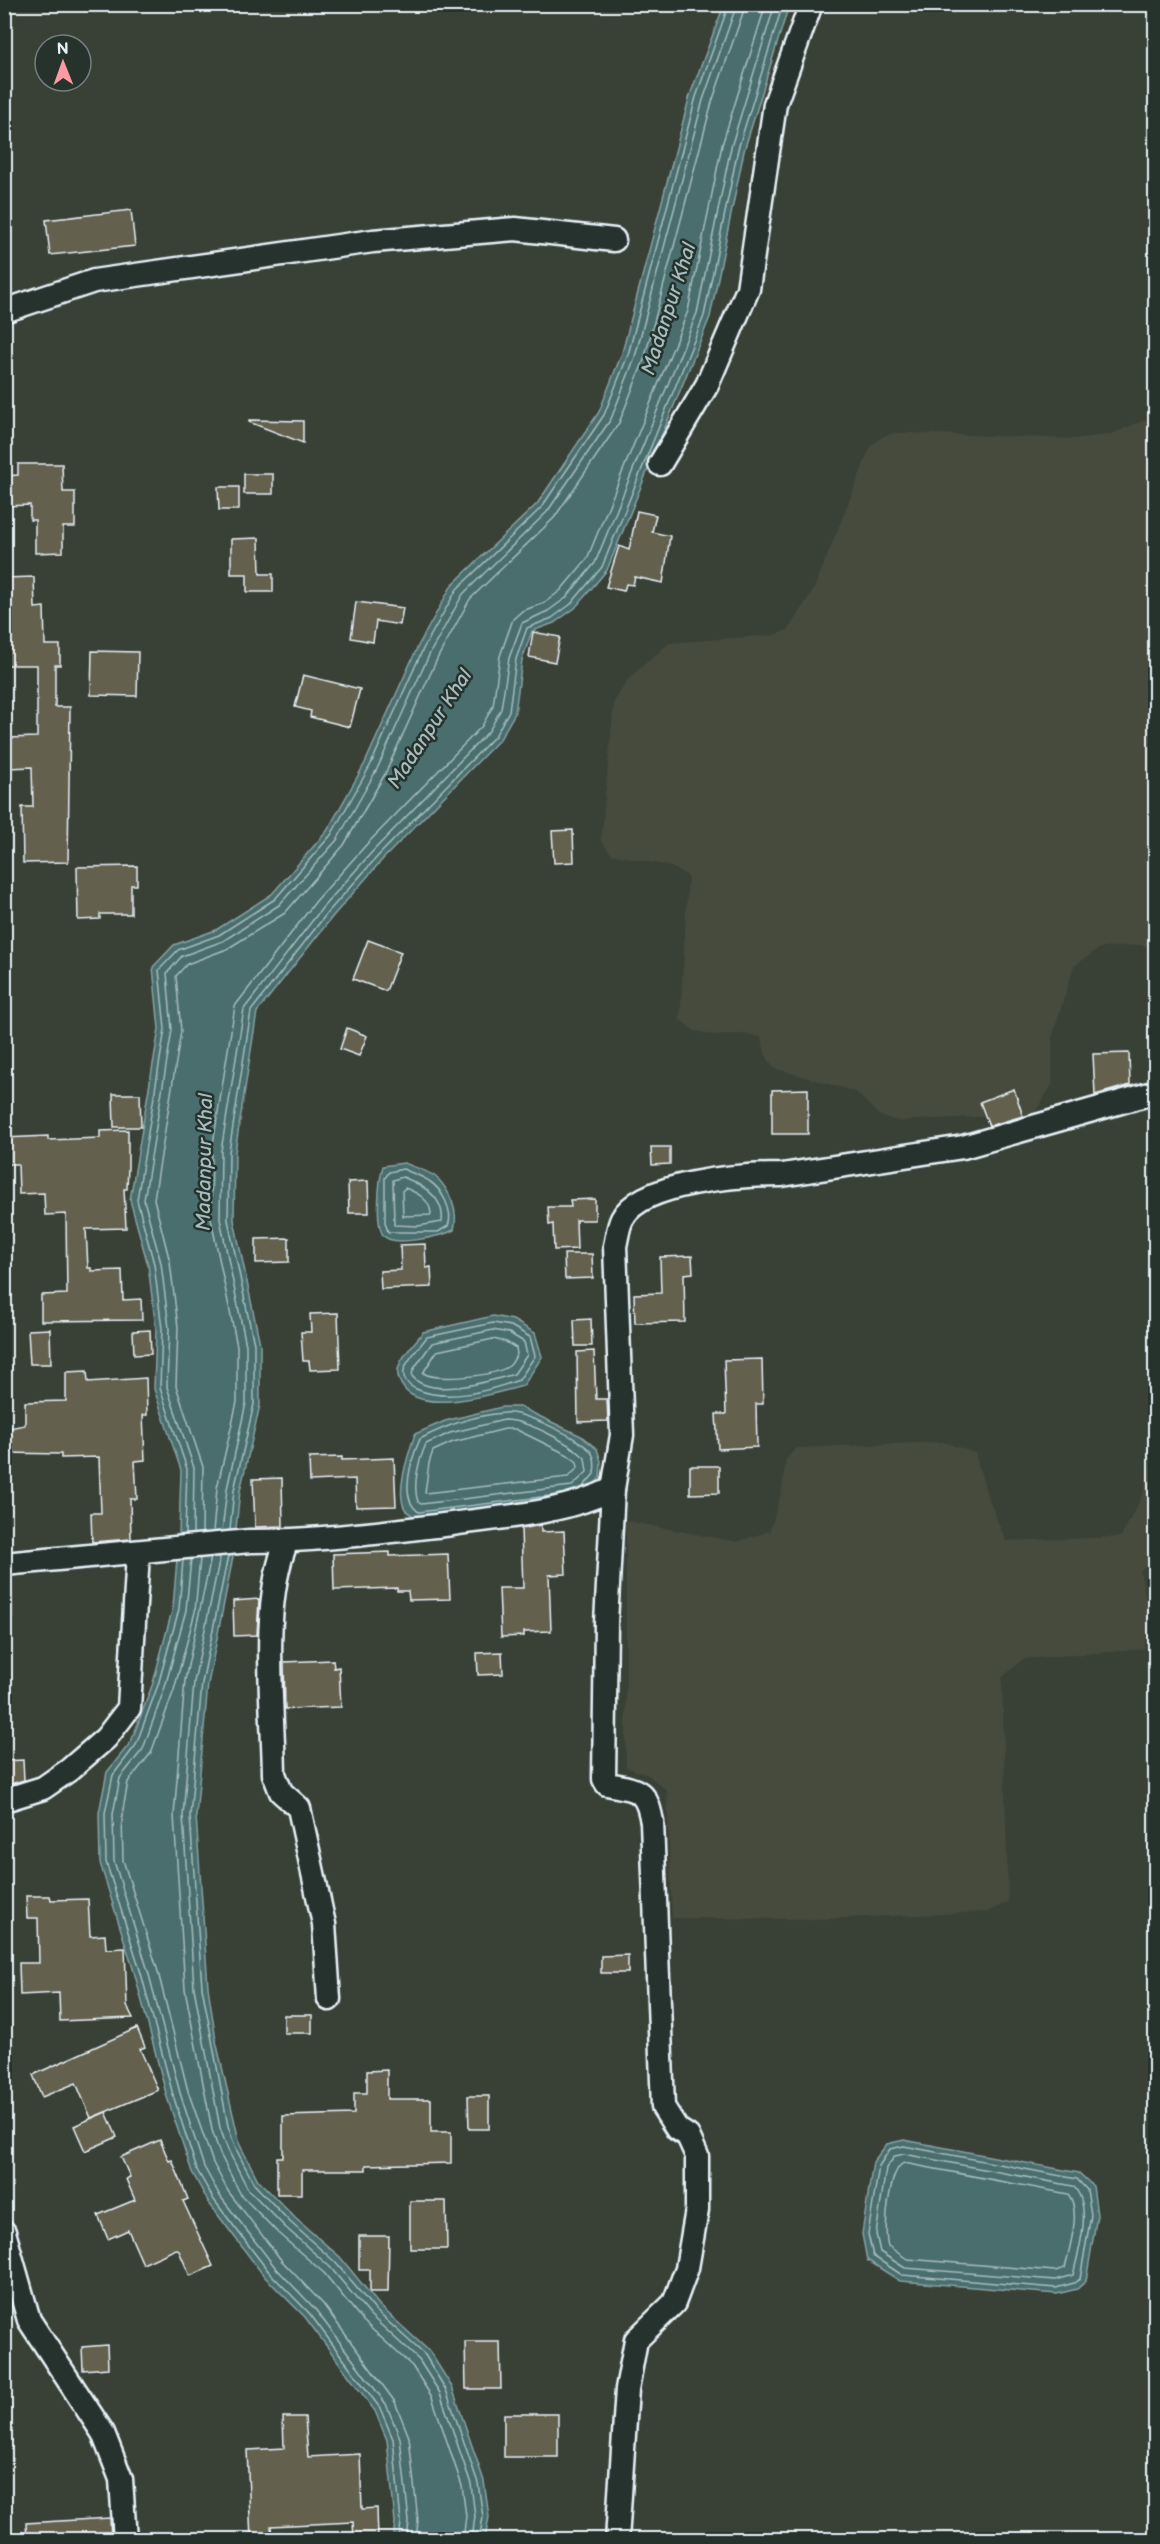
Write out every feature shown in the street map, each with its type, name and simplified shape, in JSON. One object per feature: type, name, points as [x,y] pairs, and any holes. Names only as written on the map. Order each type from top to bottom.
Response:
[{"type":"street","points":[[660,464],[707,384],[748,289],[776,104],[811,4]]},
{"type":"street","points":[[4,311],[94,281],[373,241],[514,229],[614,240]]},
{"type":"street","points":[[617,2540],[627,2390],[636,2340],[674,2302],[687,2268],[697,2210],[697,2156],[688,2136],[676,2129],[663,2107],[652,1822],[649,1802],[640,1792],[607,1784],[604,1779],[606,1623],[613,1524],[613,1489],[622,1435],[615,1246],[622,1218],[645,1197],[684,1184],[753,1175],[782,1175],[899,1159],[963,1147],[1155,1092]]},
{"type":"street","points":[[4,1564],[250,1541],[287,1541],[397,1531],[561,1510],[613,1489]]},
{"type":"street","points":[[287,1541],[278,1562],[274,1589],[271,1644],[274,1774],[281,1792],[299,1808],[324,1924],[329,2000]]},
{"type":"street","points":[[4,1800],[43,1788],[69,1770],[106,1738],[129,1708],[138,1553]]},
{"type":"street","points":[[4,2232],[29,2320],[103,2433],[121,2479],[125,2540]]},
{"type":"shaded area","points":[[1155,416],[1155,949],[1140,945],[1100,948],[1074,966],[1052,1037],[1052,1085],[1034,1114],[898,1121],[880,1116],[856,1092],[774,1068],[766,1056],[761,1037],[746,1034],[712,1035],[693,1030],[680,1020],[688,876],[669,866],[611,854],[601,841],[614,702],[628,679],[669,643],[774,635],[788,630],[814,589],[871,446],[882,437],[894,433],[909,433],[1072,439],[1109,435]]},
{"type":"shaded area","points":[[1155,1440],[1155,1559],[1140,1571],[1149,1614],[1144,1649],[1023,1659],[1002,1678],[1008,1902],[987,1912],[816,1919],[672,1918],[667,1791],[648,1775],[626,1767],[626,1521],[737,1542],[770,1531],[782,1490],[786,1460],[796,1448],[943,1442],[975,1453],[987,1495],[1006,1541],[1121,1537],[1143,1494]]},
{"type":"shaded area","points":[[4,1571],[13,1586],[15,1617],[5,1630]]},
{"type":"water","name":"Madanpur Khal","points":[[724,5],[789,5],[744,151],[710,317],[607,570],[575,608],[554,623],[532,631],[522,660],[515,713],[500,739],[382,860],[333,916],[257,1012],[235,1152],[234,1220],[260,1344],[260,1405],[240,1491],[233,1557],[208,1684],[196,1816],[208,1987],[216,2041],[240,2145],[258,2180],[295,2218],[340,2257],[380,2306],[430,2352],[452,2387],[484,2481],[489,2517],[485,2539],[393,2539],[395,2522],[387,2440],[375,2411],[305,2317],[264,2276],[209,2203],[192,2172],[167,2097],[135,1975],[100,1863],[99,1813],[107,1772],[131,1742],[153,1683],[173,1607],[179,1535],[181,1470],[154,1389],[156,1329],[148,1265],[130,1200],[159,1029],[153,967],[174,945],[216,930],[272,894],[327,831],[365,763],[418,646],[452,585],[537,504],[599,412],[622,353],[690,95]]},
{"type":"water","points":[[404,1163],[429,1173],[441,1182],[454,1209],[454,1230],[429,1238],[406,1241],[388,1239],[383,1235],[378,1211],[383,1166]]},
{"type":"water","points":[[493,1316],[513,1320],[535,1333],[542,1357],[523,1386],[478,1397],[442,1401],[413,1396],[403,1387],[398,1377],[399,1366],[423,1332]]},
{"type":"water","points":[[502,1407],[520,1407],[581,1436],[597,1449],[601,1461],[600,1478],[579,1499],[416,1518],[407,1511],[402,1502],[402,1483],[415,1434],[445,1421]]},
{"type":"water","points":[[904,2140],[1079,2173],[1093,2186],[1097,2215],[1086,2281],[1077,2289],[1057,2294],[900,2281],[867,2260],[862,2234],[873,2162],[887,2144]]},
{"type":"building","points":[[131,210],[135,246],[50,255],[46,220]]},
{"type":"building","points":[[249,420],[303,421],[303,443],[249,422]]},
{"type":"building","points":[[18,464],[62,464],[63,492],[75,492],[75,527],[63,527],[63,552],[35,553],[35,520],[30,520],[30,505],[4,506],[4,476],[18,475]]},
{"type":"building","points":[[244,474],[273,474],[273,494],[244,494]]},
{"type":"building","points":[[218,487],[239,487],[239,510],[219,510]]},
{"type":"building","points":[[637,511],[656,515],[652,532],[670,536],[663,583],[635,577],[633,585],[626,584],[624,591],[606,587],[619,546],[629,550]]},
{"type":"building","points":[[259,538],[260,574],[273,574],[273,592],[247,592],[247,574],[231,574],[231,539]]},
{"type":"building","points":[[34,577],[35,608],[44,607],[45,645],[60,645],[60,665],[55,665],[55,707],[70,707],[68,862],[23,863],[22,807],[33,807],[32,767],[8,768],[8,738],[37,737],[37,665],[4,665],[4,578]]},
{"type":"building","points":[[356,602],[403,608],[400,625],[376,621],[373,642],[351,638]]},
{"type":"building","points":[[533,632],[560,637],[555,662],[529,657]]},
{"type":"building","points":[[92,651],[138,652],[137,696],[91,695]]},
{"type":"building","points":[[303,675],[360,689],[350,727],[310,717],[311,711],[295,707]]},
{"type":"building","points":[[573,830],[574,862],[554,863],[552,831]]},
{"type":"building","points":[[137,866],[137,885],[131,885],[131,914],[100,914],[100,919],[78,920],[77,867]]},
{"type":"building","points":[[368,940],[401,952],[386,991],[353,979]]},
{"type":"building","points":[[347,1028],[367,1036],[359,1056],[340,1049]]},
{"type":"building","points":[[1129,1053],[1130,1085],[1095,1095],[1093,1054]]},
{"type":"building","points":[[808,1089],[808,1134],[772,1134],[772,1090]]},
{"type":"building","points":[[1014,1089],[1023,1116],[989,1126],[980,1102]]},
{"type":"building","points":[[113,1094],[140,1094],[141,1127],[114,1127]]},
{"type":"building","points":[[128,1130],[127,1189],[124,1189],[126,1228],[86,1229],[88,1268],[91,1268],[91,1271],[122,1270],[123,1300],[141,1299],[142,1320],[41,1321],[41,1295],[67,1294],[66,1214],[45,1215],[44,1193],[19,1194],[18,1164],[4,1164],[4,1138],[48,1136],[48,1140],[100,1138],[100,1131]]},
{"type":"building","points":[[651,1147],[670,1147],[670,1164],[652,1165]]},
{"type":"building","points":[[368,1181],[369,1213],[349,1213],[348,1182]]},
{"type":"building","points":[[595,1199],[595,1220],[576,1220],[577,1249],[554,1250],[553,1224],[549,1225],[548,1207],[571,1207],[570,1200]]},
{"type":"building","points":[[289,1238],[289,1262],[256,1263],[256,1239]]},
{"type":"building","points":[[425,1244],[426,1268],[431,1267],[432,1287],[381,1289],[380,1271],[401,1270],[400,1245]]},
{"type":"building","points":[[564,1254],[592,1254],[593,1278],[565,1279]]},
{"type":"building","points":[[692,1256],[693,1273],[684,1274],[685,1322],[635,1323],[634,1294],[661,1293],[660,1257]]},
{"type":"building","points":[[338,1313],[340,1369],[310,1370],[309,1361],[303,1361],[301,1332],[311,1332],[310,1314]]},
{"type":"building","points":[[591,1319],[592,1346],[575,1346],[574,1320]]},
{"type":"building","points":[[50,1329],[51,1364],[30,1364],[28,1330]]},
{"type":"building","points":[[150,1330],[151,1354],[134,1355],[133,1331]]},
{"type":"building","points":[[594,1351],[596,1399],[607,1399],[608,1421],[578,1422],[577,1352]]},
{"type":"building","points":[[762,1359],[763,1404],[756,1404],[757,1447],[718,1449],[716,1414],[726,1414],[724,1360]]},
{"type":"building","points":[[87,1371],[88,1382],[146,1378],[147,1415],[143,1415],[145,1460],[135,1461],[137,1499],[130,1499],[131,1539],[92,1542],[91,1513],[101,1513],[99,1457],[61,1458],[61,1454],[4,1453],[4,1429],[25,1425],[25,1402],[66,1401],[66,1372]]},
{"type":"building","points":[[342,1457],[342,1460],[394,1458],[396,1506],[356,1507],[355,1479],[310,1481],[309,1458]]},
{"type":"building","points":[[690,1466],[719,1466],[719,1493],[690,1494]]},
{"type":"building","points":[[282,1478],[283,1526],[255,1527],[253,1479]]},
{"type":"building","points":[[541,1525],[541,1532],[564,1531],[566,1574],[549,1575],[551,1631],[524,1632],[524,1636],[501,1637],[499,1588],[523,1588],[521,1529]]},
{"type":"building","points":[[390,1552],[390,1556],[448,1554],[450,1599],[409,1600],[408,1591],[397,1591],[397,1588],[334,1590],[333,1554]]},
{"type":"building","points":[[259,1599],[257,1635],[234,1636],[233,1601]]},
{"type":"building","points":[[502,1652],[503,1674],[478,1675],[477,1653]]},
{"type":"building","points":[[333,1660],[334,1668],[339,1667],[341,1707],[285,1709],[284,1662]]},
{"type":"building","points":[[23,1760],[24,1780],[4,1786],[4,1761]]},
{"type":"building","points":[[26,1896],[50,1896],[51,1900],[88,1899],[90,1936],[105,1935],[106,1949],[125,1948],[127,2006],[133,2018],[60,2021],[59,1993],[20,1995],[19,1963],[39,1963],[38,1918],[27,1918]]},
{"type":"building","points":[[628,1955],[628,1973],[601,1973],[601,1956]]},
{"type":"building","points":[[284,2015],[312,2015],[312,2033],[284,2033]]},
{"type":"building","points":[[137,2028],[145,2047],[140,2049],[158,2090],[91,2118],[76,2083],[42,2097],[33,2075]]},
{"type":"building","points":[[387,2070],[387,2099],[431,2099],[431,2132],[451,2132],[451,2163],[366,2165],[366,2170],[302,2170],[302,2194],[277,2194],[277,2157],[283,2157],[283,2116],[354,2114],[354,2093],[367,2093],[367,2071]]},
{"type":"building","points":[[468,2096],[489,2096],[489,2129],[469,2129]]},
{"type":"building","points":[[106,2112],[117,2137],[85,2151],[74,2126]]},
{"type":"building","points":[[160,2140],[169,2161],[172,2160],[188,2199],[183,2201],[213,2266],[190,2276],[176,2249],[143,2264],[128,2230],[108,2239],[98,2215],[135,2200],[126,2179],[130,2177],[121,2157]]},
{"type":"building","points":[[410,2201],[446,2201],[447,2249],[410,2249]]},
{"type":"building","points":[[359,2236],[389,2236],[388,2292],[370,2292],[370,2270],[359,2270]]},
{"type":"building","points":[[465,2342],[500,2342],[501,2389],[466,2389]]},
{"type":"building","points":[[107,2345],[108,2368],[83,2370],[82,2347]]},
{"type":"building","points":[[504,2414],[558,2414],[558,2457],[504,2457]]},
{"type":"building","points":[[283,2417],[305,2417],[308,2457],[360,2454],[362,2509],[377,2508],[378,2540],[354,2540],[353,2522],[271,2526],[272,2540],[251,2540],[247,2450],[284,2448]]},
{"type":"building","points":[[110,2518],[111,2540],[27,2540],[26,2523]]}]
